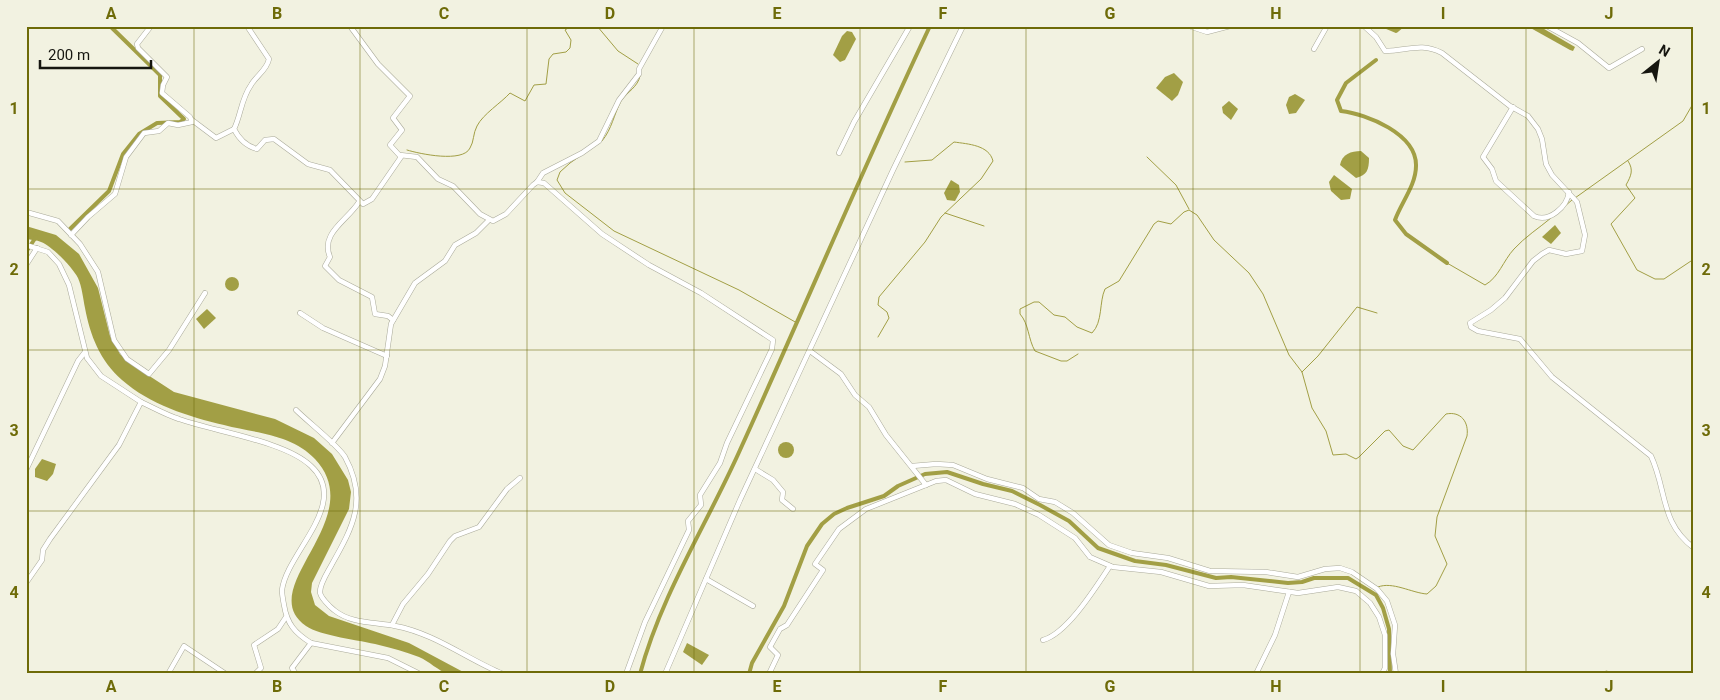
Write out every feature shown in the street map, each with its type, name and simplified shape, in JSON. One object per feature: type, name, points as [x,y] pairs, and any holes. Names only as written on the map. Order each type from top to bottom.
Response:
[{"type":"street","points":[[151,26],[137,44],[138,48],[167,77],[162,89],[164,96],[216,138],[234,129],[238,121],[238,112],[250,86],[268,64],[268,59],[247,26]]},
{"type":"street","points":[[350,26],[378,64],[410,95],[393,118],[402,130],[390,146],[400,155],[417,157],[438,179],[453,186],[463,198],[489,220],[498,220],[537,182],[543,173],[582,153],[599,141],[619,100],[639,74],[639,69],[663,26]]},
{"type":"street","points":[[839,152],[870,93],[910,26]]},
{"type":"street","points":[[665,674],[755,469],[893,170],[963,26]]},
{"type":"street","points":[[1189,26],[1207,32],[1230,26]]},
{"type":"street","points":[[1314,50],[1327,26]]},
{"type":"street","points":[[1364,26],[1376,37],[1386,51],[1419,46],[1433,48],[1442,53],[1513,108],[1528,116],[1538,129],[1542,139],[1546,164],[1552,175],[1577,202],[1585,235],[1582,251],[1566,254],[1549,250],[1542,254],[1533,261],[1505,298],[1491,310],[1477,317],[1470,323],[1471,327],[1478,331],[1520,339],[1552,377],[1651,456],[1660,476],[1662,494],[1672,525],[1681,538],[1694,548]]},
{"type":"street","points":[[1547,26],[1578,43],[1609,68],[1642,49]]},
{"type":"street","points":[[1513,108],[1483,157],[1492,169],[1496,181],[1534,216],[1541,219],[1549,218],[1562,208],[1568,197],[1568,192]]},
{"type":"street","points":[[72,235],[88,217],[115,194],[126,157],[145,132],[159,131],[168,124],[185,124],[192,120]]},
{"type":"street","points":[[234,129],[250,147],[257,149],[265,140],[274,139],[308,164],[330,170],[359,202],[365,204],[372,198],[401,157],[400,155]]},
{"type":"street","points":[[537,182],[544,183],[602,234],[626,250],[702,293],[774,341],[746,406],[727,443],[720,463],[700,495],[701,504],[688,521],[689,530],[653,605],[626,674]]},
{"type":"street","points":[[359,202],[328,236],[327,247],[330,256],[325,266],[339,280],[372,297],[375,314],[388,316],[393,320]]},
{"type":"street","points":[[26,212],[58,221],[72,235],[98,272],[114,340],[127,359],[148,374],[169,350],[206,293]]},
{"type":"street","points":[[332,443],[376,386],[386,366],[389,335],[393,320],[415,283],[444,261],[455,245],[476,233],[489,220]]},
{"type":"street","points":[[26,245],[48,252],[59,264],[69,285],[87,358],[101,376],[141,402],[178,419],[290,451],[313,467],[324,488],[323,506],[313,530],[287,574],[282,590],[286,617],[299,636],[311,643],[388,658],[420,674]]},
{"type":"street","points":[[26,265],[38,248]]},
{"type":"street","points":[[300,313],[323,328],[387,356]]},
{"type":"street","points":[[810,351],[840,374],[854,395],[869,407],[886,435],[917,471],[926,485]]},
{"type":"street","points":[[26,470],[74,369],[85,352]]},
{"type":"street","points":[[26,583],[42,560],[43,550],[50,539],[120,445],[141,402]]},
{"type":"street","points":[[296,410],[346,458],[354,478],[356,517],[324,578],[320,592],[333,610],[343,616],[372,624],[392,625],[436,640],[503,674]]},
{"type":"street","points":[[912,466],[953,465],[988,479],[1023,488],[1039,498],[1055,502],[1073,513],[1109,545],[1132,553],[1168,558],[1210,571],[1266,572],[1298,577],[1325,569],[1340,568],[1352,572],[1377,589],[1387,601],[1395,625],[1393,654],[1396,674]]},
{"type":"street","points":[[755,469],[778,486],[783,492],[782,500],[793,509]]},
{"type":"street","points":[[392,625],[403,604],[428,574],[450,540],[455,536],[479,527],[507,490],[520,478]]},
{"type":"street","points":[[769,674],[778,655],[770,647],[780,628],[788,625],[823,570],[815,564],[839,529],[866,509],[936,481],[946,480],[975,494],[1015,504],[1055,524],[1075,538],[1090,557],[1110,566],[1161,572],[1209,586],[1243,585],[1289,592],[1338,587],[1362,594],[1375,609],[1385,635],[1385,668],[1382,674]]},
{"type":"street","points":[[1043,640],[1058,634],[1080,608],[1110,566]]},
{"type":"street","points":[[706,579],[753,606]]},
{"type":"street","points":[[1256,674],[1275,635],[1289,592]]},
{"type":"street","points":[[255,674],[261,668],[254,645],[278,629],[286,617]]},
{"type":"street","points":[[296,674],[292,668],[311,643]]},
{"type":"street","points":[[168,674],[184,646],[226,674]]},
{"type":"shaded area","points":[[1527,26],[1539,26],[1575,47],[1573,51],[1570,50]]},
{"type":"shaded area","points":[[847,31],[852,32],[856,39],[845,60],[840,62],[833,55],[842,36]]},
{"type":"shaded area","points":[[1174,73],[1183,82],[1178,95],[1172,101],[1156,88],[1165,77]]},
{"type":"shaded area","points":[[1295,94],[1305,100],[1296,113],[1289,114],[1286,105],[1289,97]]},
{"type":"shaded area","points":[[1229,101],[1238,109],[1231,120],[1223,113],[1222,107]]},
{"type":"shaded area","points":[[1361,151],[1369,158],[1369,166],[1365,174],[1356,178],[1340,165],[1347,154]]},
{"type":"shaded area","points":[[1334,175],[1352,189],[1350,199],[1341,200],[1331,191],[1329,182]]},
{"type":"shaded area","points":[[951,180],[959,185],[960,192],[955,201],[947,200],[944,193]]},
{"type":"shaded area","points":[[1555,225],[1561,233],[1551,244],[1542,237]]},
{"type":"shaded area","points":[[26,226],[56,235],[79,254],[98,288],[110,336],[120,354],[131,364],[174,392],[275,419],[314,438],[332,454],[348,480],[351,492],[349,509],[312,583],[311,592],[315,605],[329,616],[409,643],[467,674],[449,674],[409,653],[330,635],[306,626],[293,610],[292,592],[300,572],[323,528],[330,505],[328,482],[315,459],[306,451],[284,439],[183,414],[144,396],[122,380],[108,365],[93,338],[78,278],[62,258],[46,244],[26,239]]},
{"type":"shaded area","points":[[229,277],[235,277],[239,284],[235,291],[229,291],[225,287],[225,281]]},
{"type":"shaded area","points":[[207,309],[216,318],[204,329],[196,319]]},
{"type":"shaded area","points":[[786,442],[792,444],[794,450],[792,456],[786,458],[780,456],[778,450],[780,444]]},
{"type":"shaded area","points":[[42,459],[56,464],[53,474],[47,481],[35,477],[35,469]]},
{"type":"shaded area","points":[[687,643],[709,655],[702,665],[683,652]]},
{"type":"waterway","points":[[70,229],[109,191],[123,154],[139,134],[157,123],[180,122],[184,119],[160,96],[160,75],[110,26]]},
{"type":"waterway","points":[[407,150],[441,156],[466,153],[471,146],[480,122],[510,93],[525,101],[534,85],[546,84],[549,59],[553,54],[566,52],[570,48],[571,40],[565,30],[571,26]]},
{"type":"waterway","points":[[597,26],[618,51],[638,64]]},
{"type":"waterway","points":[[640,674],[649,645],[672,588],[740,450],[881,131],[930,26]]},
{"type":"waterway","points":[[1384,26],[1396,31],[1402,26]]},
{"type":"waterway","points":[[1376,60],[1346,83],[1337,100],[1341,111],[1364,116],[1376,121],[1400,135],[1408,144],[1414,155],[1416,166],[1414,180],[1395,220],[1406,234],[1447,263]]},
{"type":"waterway","points":[[602,141],[608,132],[621,101],[635,86],[640,76]]},
{"type":"waterway","points":[[1575,198],[1683,121],[1694,102]]},
{"type":"waterway","points":[[878,337],[889,318],[887,312],[878,305],[879,297],[925,242],[941,217],[981,179],[993,161],[983,148],[954,142],[932,160],[905,162]]},
{"type":"waterway","points":[[599,143],[560,172],[557,180],[565,193],[614,231],[739,290],[797,323]]},
{"type":"waterway","points":[[1147,157],[1176,185],[1189,209]]},
{"type":"waterway","points":[[1628,161],[1631,173],[1626,185],[1635,198],[1611,224],[1637,270],[1655,279],[1664,279],[1694,259]]},
{"type":"waterway","points":[[1565,206],[1572,200]]},
{"type":"waterway","points":[[1078,354],[1067,361],[1061,361],[1035,351],[1025,322],[1020,314],[1020,309],[1034,302],[1039,302],[1054,315],[1065,317],[1077,327],[1092,333],[1098,323],[1105,289],[1119,281],[1154,224],[1158,221],[1171,224],[1189,210],[1197,215],[1214,240],[1249,273],[1263,294],[1289,355],[1302,372],[1312,408],[1326,431],[1333,455],[1346,454],[1356,459],[1385,431],[1389,430],[1403,446],[1413,450],[1446,414],[1460,416],[1467,426],[1467,436],[1437,517],[1435,536],[1447,564],[1436,586],[1427,594],[1396,586],[1378,587]]},
{"type":"waterway","points":[[945,213],[984,226]]},
{"type":"waterway","points":[[1447,263],[1485,285],[1494,278],[1518,245],[1551,218]]},
{"type":"waterway","points":[[26,252],[36,237]]},
{"type":"waterway","points":[[1302,372],[1318,356],[1357,307],[1377,313]]},
{"type":"waterway","points":[[749,674],[752,663],[784,606],[807,546],[822,524],[834,514],[884,496],[898,486],[925,474],[947,472],[1012,491],[1069,521],[1098,548],[1135,561],[1166,565],[1216,578],[1231,577],[1288,583],[1302,582],[1314,578],[1348,578],[1376,595],[1383,608],[1389,629],[1390,674]]},
{"type":"waterway","points":[[1595,674],[1607,671],[1611,674]]}]
